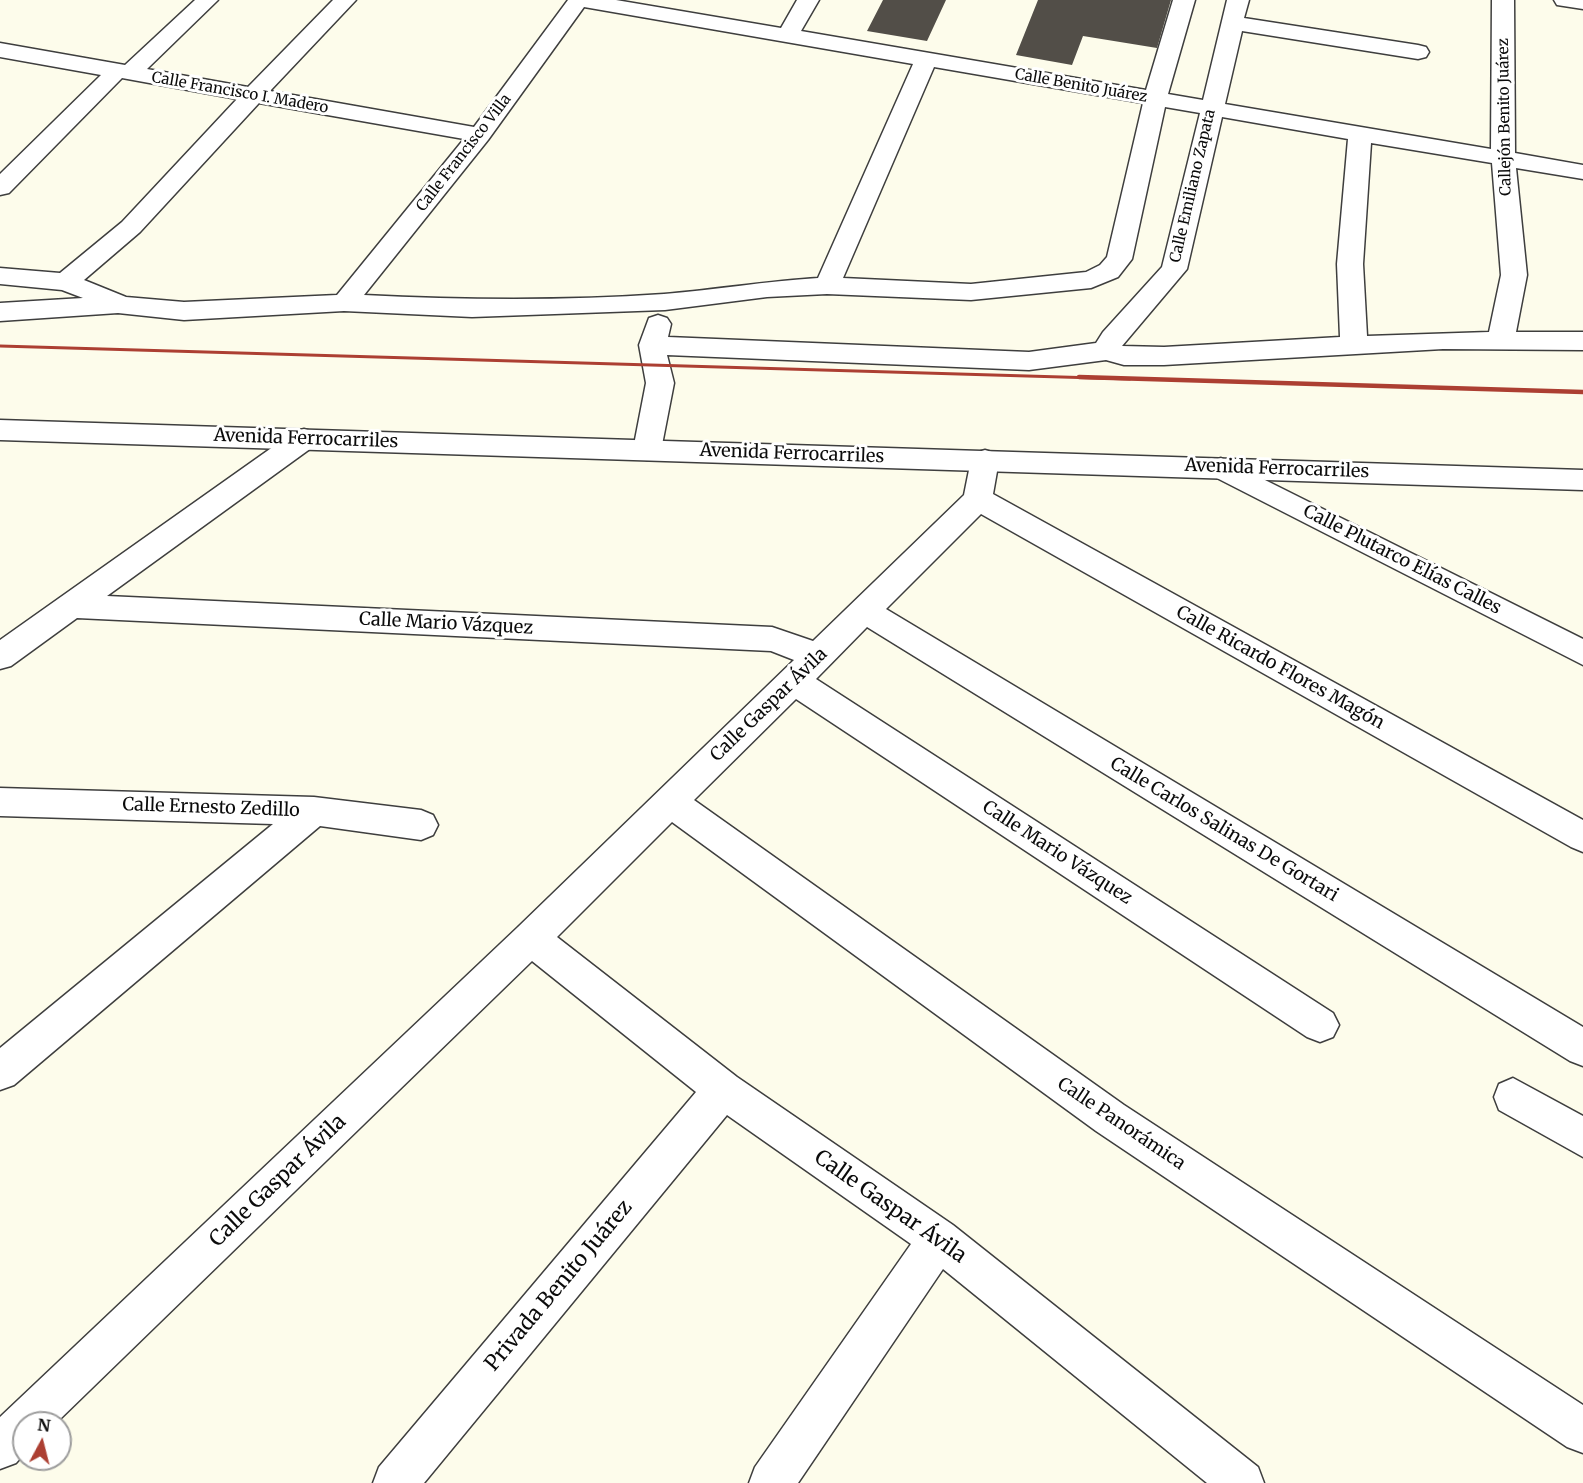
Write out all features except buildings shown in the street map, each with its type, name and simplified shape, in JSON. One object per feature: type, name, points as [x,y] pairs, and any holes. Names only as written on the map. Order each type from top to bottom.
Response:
[{"type":"street","points":[[0,188],[123,72],[207,0]]},
{"type":"street","points":[[66,282],[131,227],[345,0]]},
{"type":"street","name":"Calle Benito Juárez","points":[[579,0],[670,7],[788,35],[1583,172]]},
{"type":"street","name":"Calle Francisco Villa","points":[[344,303],[480,135],[579,0]]},
{"type":"street","points":[[788,35],[808,0]]},
{"type":"street","points":[[0,312],[122,305],[184,311],[344,303],[472,309],[665,302],[768,289],[827,286],[971,292],[1091,280],[1109,271],[1119,259],[1155,99],[1184,0]]},
{"type":"street","name":"Calle Emiliano Zapata","points":[[1106,351],[1112,338],[1174,269],[1238,0]]},
{"type":"street","name":"Callejón Benito Juárez","points":[[1501,340],[1514,275],[1503,158],[1503,0]]},
{"type":"street","points":[[1565,0],[1583,3]]},
{"type":"street","points":[[1233,24],[1418,52]]},
{"type":"street","name":"Calle Francisco I. Madero","points":[[0,50],[480,135]]},
{"type":"street","points":[[827,286],[926,59]]},
{"type":"street","points":[[1354,345],[1350,264],[1360,134]]},
{"type":"street","points":[[0,276],[66,282],[122,305]]},
{"type":"street","points":[[647,450],[660,383],[652,345],[665,302]]},
{"type":"street","points":[[652,345],[1029,361],[1106,351],[1124,356],[1164,356],[1354,345],[1501,340],[1583,341]]},
{"type":"street","name":"Avenida Ferrocarriles","points":[[0,430],[1583,480]]},
{"type":"street","points":[[0,657],[304,439]]},
{"type":"street","points":[[978,499],[985,460]]},
{"type":"street","name":"Calle Plutarco Elías Calles","points":[[1221,468],[1583,653]]},
{"type":"street","name":"Calle Gaspar Ávila","points":[[39,1411],[531,938],[978,499]]},
{"type":"street","name":"Calle Ricardo Flores Magón","points":[[978,499],[1583,837]]},
{"type":"street","name":"Calle Mario Vázquez","points":[[70,606],[772,639],[819,656]]},
{"type":"street","name":"Calle Carlos Salinas De Gortari","points":[[866,611],[1583,1048]]},
{"type":"street","name":"Calle Mario Vázquez","points":[[794,681],[1320,1025]]},
{"type":"street","name":"Calle Ernesto Zedillo","points":[[0,802],[314,811],[421,825]]},
{"type":"street","name":"Calle Panorámica","points":[[670,802],[1110,1118],[1583,1431]]},
{"type":"street","points":[[0,1072],[314,811]]},
{"type":"street","name":"Calle Gaspar Ávila","points":[[531,938],[723,1090],[939,1239],[1226,1478]]},
{"type":"street","name":"Privada Benito Juárez","points":[[395,1483],[723,1090]]},
{"type":"street","points":[[1513,1097],[1583,1138]]},
{"type":"street","points":[[771,1483],[939,1239]]},
{"type":"street","name":"Calle Gaspar Ávila","points":[[0,1447],[12,1436]]},
{"type":"railway","points":[[0,346],[1130,379]]},
{"type":"railway","points":[[1079,377],[1583,392]]}]
